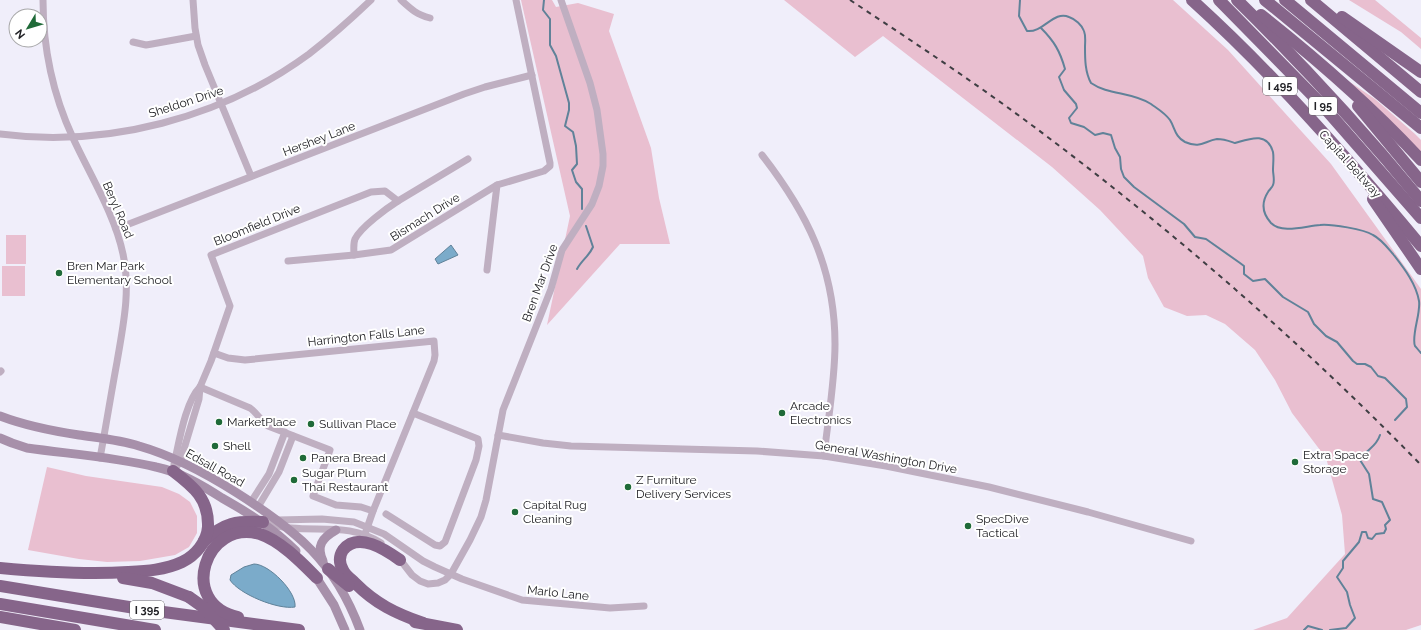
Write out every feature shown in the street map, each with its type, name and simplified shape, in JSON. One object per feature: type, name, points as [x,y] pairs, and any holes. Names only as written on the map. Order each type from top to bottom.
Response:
[{"type":"highway","name":"Capital Beltway","points":[[1192,0],[1218,24],[1278,85],[1339,150],[1421,246]]},
{"type":"highway","name":"I 95","points":[[1219,0],[1323,106],[1421,218]]},
{"type":"highway","points":[[1237,0],[1304,67],[1421,201]]},
{"type":"highway","points":[[1243,0],[1325,67],[1368,106],[1421,160]]},
{"type":"highway","points":[[1264,0],[1421,128]]},
{"type":"highway","points":[[1284,0],[1421,113]]},
{"type":"highway","points":[[1311,0],[1421,92]]},
{"type":"highway","points":[[1318,0],[1421,72]]},
{"type":"highway","points":[[1325,67],[1421,182]]},
{"type":"highway","points":[[1385,98],[1421,132]]},
{"type":"highway","points":[[1339,150],[1421,269]]},
{"type":"highway","points":[[100,574],[147,571],[172,566],[196,553],[208,532],[209,516],[206,506],[176,464]]},
{"type":"highway","points":[[203,542],[225,526],[236,522],[264,522]]},
{"type":"highway","points":[[297,630],[230,616],[220,611],[213,604],[204,586],[207,560],[222,540],[246,532],[255,533],[274,541],[303,564],[317,578]]},
{"type":"highway","points":[[400,560],[382,548],[372,544],[358,542],[346,547],[341,554],[340,564],[345,573],[380,605],[423,623]]},
{"type":"highway","points":[[326,567],[379,610],[398,618],[457,630]]},
{"type":"highway","points":[[0,568],[100,574],[152,583],[189,597],[203,607],[224,630]]},
{"type":"highway","name":"I 395","points":[[0,586],[148,610],[297,630]]},
{"type":"highway","points":[[0,604],[155,630]]},
{"type":"highway","points":[[0,617],[75,630]]},
{"type":"main road","name":"Edsall Road","points":[[0,416],[26,425],[48,430],[104,438],[138,445],[176,464],[203,473],[255,504],[289,528],[304,541],[326,567],[348,603],[360,630]]},
{"type":"main road","name":"Edsall Road","points":[[0,438],[27,448],[139,463],[176,464],[208,489],[264,522],[286,541],[317,578],[334,605],[345,630]]},
{"type":"main road","points":[[264,522],[278,520]]},
{"type":"main road","points":[[326,567],[320,552],[322,542],[329,534],[336,530]]},
{"type":"street","name":"Beryl Road","points":[[43,0],[46,43],[50,69],[56,92],[72,137],[116,229],[124,257],[128,286],[126,312],[100,458]]},
{"type":"street","points":[[193,0],[196,36],[205,65],[251,176]]},
{"type":"street","name":"Sheldon Drive","points":[[0,134],[40,137],[72,137],[105,134],[149,126],[221,104],[265,82],[308,54],[345,25],[371,0]]},
{"type":"street","points":[[401,0],[413,12],[430,18]]},
{"type":"street","points":[[516,0],[532,76]]},
{"type":"street","name":"Bren Mar Drive","points":[[451,574],[481,517],[486,500],[503,410],[552,289],[562,250],[592,204],[601,179],[603,154],[597,110],[590,83],[561,0]]},
{"type":"street","points":[[134,42],[146,45],[196,36]]},
{"type":"street","name":"Bismach Drive","points":[[288,261],[391,250],[497,185],[544,171],[550,166],[550,162],[540,95],[532,76]]},
{"type":"street","name":"Hershey Lane","points":[[116,229],[464,94],[485,87],[532,76]]},
{"type":"street","points":[[762,154],[788,190],[804,216],[818,250],[829,284],[834,314],[835,344],[834,370],[824,456]]},
{"type":"street","points":[[354,255],[355,240],[358,234],[382,211],[468,159]]},
{"type":"street","points":[[487,270],[497,185]]},
{"type":"street","name":"Bloomfield Drive","points":[[176,464],[199,399],[200,388],[230,306],[211,255],[371,192],[385,191],[398,201]]},
{"type":"street","name":"Harrington Falls Lane","points":[[214,353],[228,358],[245,360],[434,341],[434,361],[365,534]]},
{"type":"street","points":[[200,388],[250,408],[257,413],[264,424],[330,450],[312,496],[336,505],[360,507],[373,511]]},
{"type":"street","points":[[386,514],[435,545],[440,546],[445,542],[476,460],[479,446],[478,439],[413,413]]},
{"type":"street","points":[[255,504],[285,432]]},
{"type":"street","name":"General Washington Drive","points":[[498,435],[543,443],[571,446],[758,451],[824,456],[886,466],[989,487],[1095,514],[1191,542]]},
{"type":"street","points":[[255,504],[276,478],[293,436]]},
{"type":"street","points":[[264,522],[289,528],[352,530],[365,534],[386,546],[412,575],[424,583],[438,584],[451,574],[423,560],[384,534],[368,526],[354,522],[322,519],[278,520]]},
{"type":"street","name":"Marlo Lane","points":[[451,574],[528,602],[610,608],[644,606]]},
{"type":"shaded area","points":[[521,0],[552,0],[556,7],[578,3],[614,14],[609,31],[651,148],[659,198],[670,244],[620,244],[547,325],[570,216]]},
{"type":"shaded area","points":[[784,0],[1173,0],[1228,50],[1331,164],[1421,289],[1421,625],[1406,630],[1253,630],[1287,618],[1345,554],[1342,515],[1326,458],[1292,413],[1275,380],[1255,350],[1225,324],[1206,315],[1187,316],[1164,307],[1148,278],[1143,256],[1100,210],[1052,167],[883,36],[855,57]]},
{"type":"shaded area","points":[[1349,0],[1375,0],[1421,38],[1421,49],[1401,32]]},
{"type":"shaded area","points":[[1344,78],[1375,99],[1415,134],[1421,140],[1421,154]]},
{"type":"shaded area","points":[[6,235],[26,235],[26,264],[6,264]]},
{"type":"shaded area","points":[[2,266],[25,266],[25,296],[2,296]]},
{"type":"shaded area","points":[[47,467],[86,476],[162,487],[179,494],[190,502],[197,516],[197,533],[189,547],[175,555],[140,561],[107,562],[79,559],[28,550]]},
{"type":"water","points":[[451,245],[458,255],[438,264],[435,259]]},
{"type":"water","points":[[254,564],[260,565],[267,569],[281,580],[292,594],[295,607],[279,606],[260,600],[242,591],[230,580],[231,575],[244,567]]},
{"type":"waterway","points":[[544,0],[543,10],[550,19],[550,45],[556,56],[569,103],[565,126],[573,132],[576,146],[577,164],[572,170],[576,182],[582,189],[582,209]]},
{"type":"waterway","points":[[1020,0],[1019,16],[1027,31],[1038,29],[1058,17],[1069,17],[1078,22],[1085,33],[1086,65],[1091,83],[1105,90],[1136,97],[1151,104],[1168,118],[1179,138],[1185,142],[1199,145],[1217,139],[1235,143],[1257,138],[1266,141],[1270,145],[1273,152],[1274,182],[1264,200],[1264,212],[1271,223],[1287,229],[1320,225],[1339,226],[1369,233],[1381,241],[1405,270],[1415,288],[1419,301],[1419,312],[1414,342],[1415,346],[1421,353]]},
{"type":"waterway","points":[[1041,28],[1050,37],[1059,52],[1065,69],[1059,77],[1064,90],[1076,104],[1077,108],[1069,118],[1071,123],[1084,127],[1095,135],[1103,133],[1111,135],[1115,148],[1120,157],[1121,169],[1124,177],[1134,187],[1184,224],[1195,237],[1206,239],[1244,266],[1244,274],[1253,281],[1265,279],[1283,297],[1308,312],[1314,324],[1326,336],[1337,342],[1353,361],[1357,364],[1365,364],[1371,367],[1378,376],[1385,378],[1406,399],[1407,407],[1395,420]]},
{"type":"waterway","points":[[577,269],[593,247],[586,226]]},
{"type":"waterway","points":[[1330,630],[1346,628],[1355,618],[1347,592],[1337,577],[1343,568],[1343,561],[1359,542],[1362,532],[1366,532],[1368,538],[1372,539],[1376,534],[1384,533],[1386,529],[1385,525],[1390,520],[1382,502],[1373,499],[1369,474],[1360,460],[1362,456],[1376,443],[1380,435]]},
{"type":"waterway","points":[[1304,630],[1308,626],[1322,630]]},
{"type":"railway","points":[[850,0],[943,62],[1011,110],[1135,205],[1185,246],[1282,331],[1376,419],[1421,465]]},
{"type":"place","name":"Bren Mar Park Elementary School","points":[[59,273]]},
{"type":"place","name":"Arcade Electronics","points":[[782,413]]},
{"type":"place","name":"MarketPlace","points":[[219,422]]},
{"type":"place","name":"Sullivan Place","points":[[311,424]]},
{"type":"place","name":"Shell","points":[[215,446]]},
{"type":"place","name":"Panera Bread","points":[[303,458]]},
{"type":"place","name":"Extra Space Storage","points":[[1295,462]]},
{"type":"place","name":"Sugar Plum Thai Restaurant","points":[[294,480]]},
{"type":"place","name":"Z Furniture Delivery Services","points":[[628,487]]},
{"type":"place","name":"Capital Rug Cleaning","points":[[515,512]]},
{"type":"place","name":"SpecDive Tactical","points":[[968,526]]}]
